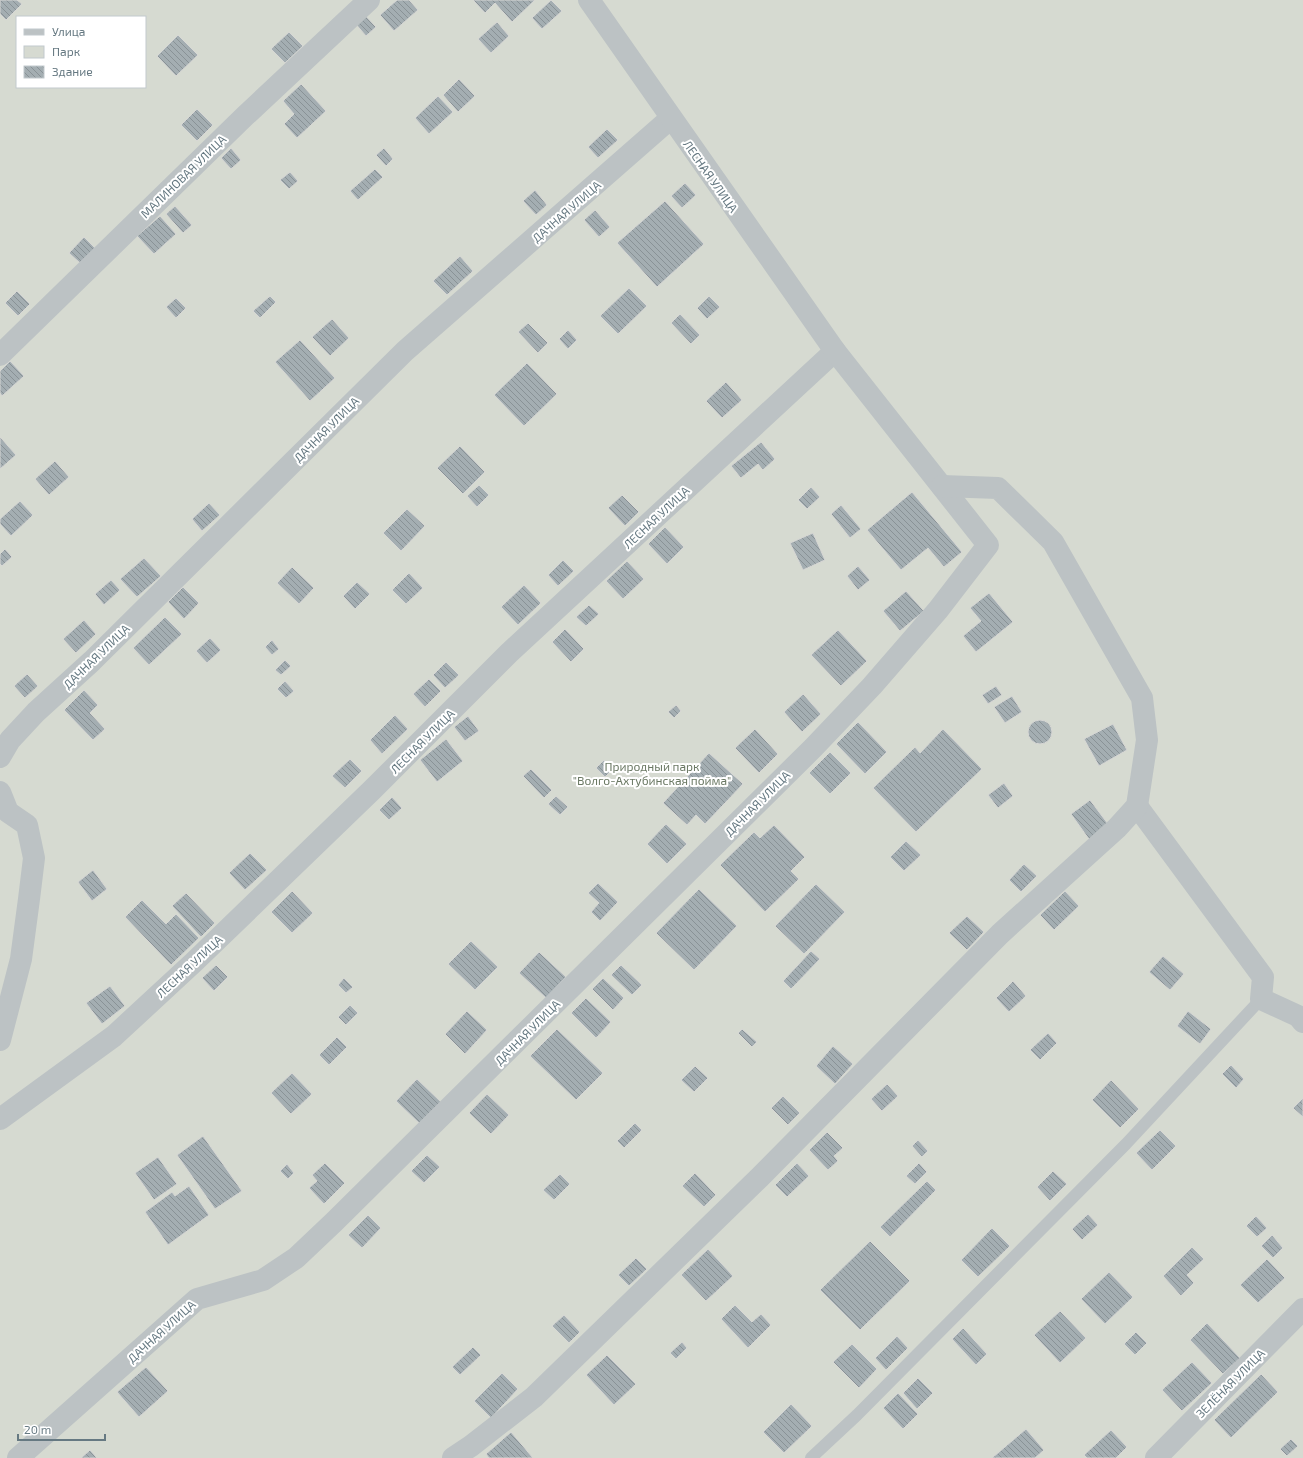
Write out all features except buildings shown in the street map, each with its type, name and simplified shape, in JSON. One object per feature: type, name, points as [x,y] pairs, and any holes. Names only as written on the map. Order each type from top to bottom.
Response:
[{"type":"street","name":"МАЛИНОВАЯ УЛИЦА","points":[[0,356],[245,116],[369,0]]},
{"type":"street","name":"ЛЕСНАЯ УЛИЦА","points":[[589,0],[834,351],[988,545]]},
{"type":"street","name":"ДАЧНАЯ УЛИЦА","points":[[0,757],[10,740],[36,712],[92,661],[405,350],[671,118]]},
{"type":"street","name":"ЛЕСНАЯ УЛИЦА","points":[[0,1119],[114,1036],[217,940],[509,653],[834,351]]},
{"type":"street","points":[[453,1458],[471,1446],[534,1397],[760,1177],[1000,934],[1117,828],[1137,806],[1146,740],[1142,698],[1053,542],[998,488],[942,486]]},
{"type":"street","name":"ДАЧНАЯ УЛИЦА","points":[[18,1458],[197,1299],[263,1280],[296,1258],[813,748],[872,686],[933,616],[988,545]]},
{"type":"street","points":[[0,792],[8,812],[27,825],[34,858],[21,959],[0,1040]]},
{"type":"street","points":[[1137,806],[1263,977],[1261,999],[1298,1016],[1303,1022]]},
{"type":"street","name":"ЗЕЛЁНАЯ УЛИЦА","points":[[1156,1458],[1303,1309]]},
{"type":"lane","points":[[811,1458],[857,1415],[1126,1144],[1261,999]]},
{"type":"green space","name":"Природный парк \"Волго-Ахтубинская пойма\"","points":[[0,0],[1303,0],[1303,1458],[0,1458]]}]
